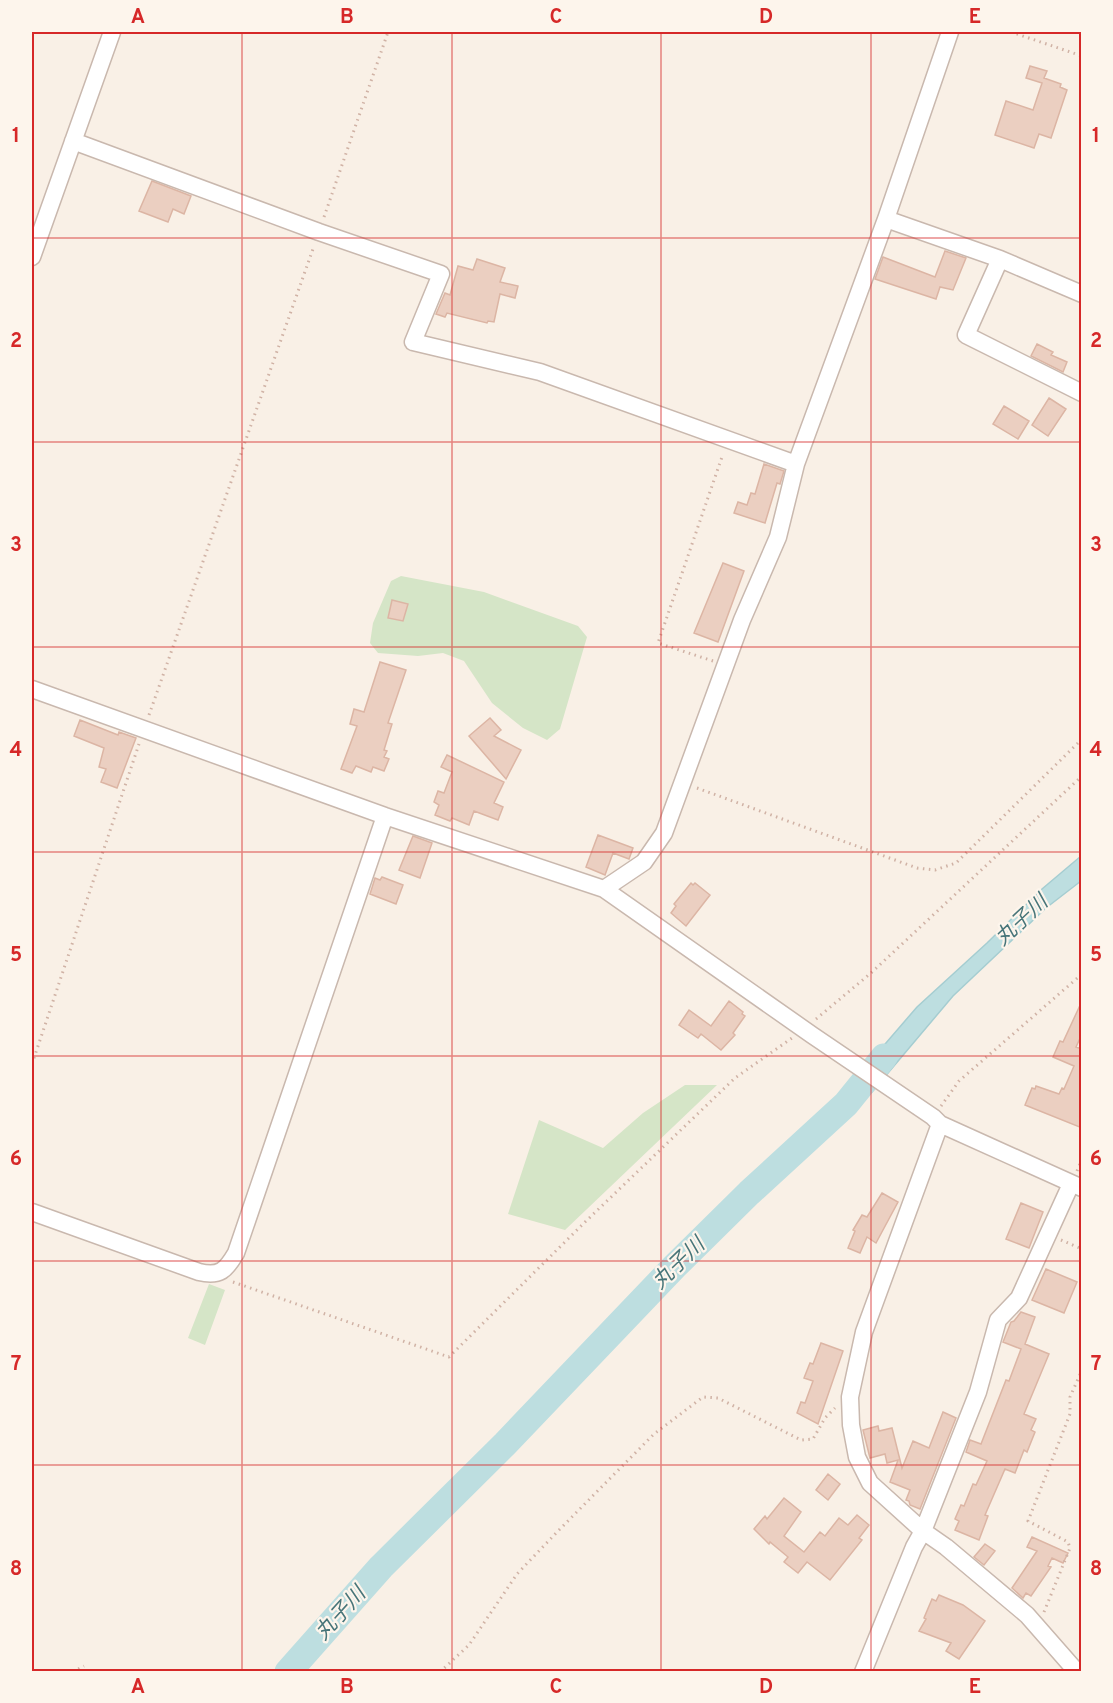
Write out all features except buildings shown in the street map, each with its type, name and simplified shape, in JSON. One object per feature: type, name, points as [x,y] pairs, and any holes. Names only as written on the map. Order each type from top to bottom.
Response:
[{"type":"street","points":[[32,257],[112,32]]},
{"type":"street","points":[[604,889],[644,862],[664,833],[742,620],[778,537],[796,464],[886,219],[950,32]]},
{"type":"street","points":[[73,141],[319,232],[441,274],[413,342],[540,372],[796,464]]},
{"type":"street","points":[[886,219],[1000,259],[1082,294]]},
{"type":"street","points":[[1000,259],[966,335],[1082,393]]},
{"type":"street","points":[[32,689],[385,816],[604,889],[937,1120],[1076,1186],[1048,1234],[1018,1298],[998,1320],[978,1392],[923,1531],[914,1547],[863,1671]]},
{"type":"street","points":[[32,1212],[211,1275],[226,1269],[236,1253],[385,816]]},
{"type":"street","points":[[937,1120],[864,1332],[850,1397],[850,1425],[857,1458],[870,1482],[923,1531],[1001,1593],[1038,1628],[1077,1671]]},
{"type":"path","points":[[32,1064],[144,729],[388,32]]},
{"type":"path","points":[[1011,32],[1082,56]]},
{"type":"path","points":[[726,665],[658,643],[729,439]]},
{"type":"path","points":[[683,783],[917,868],[935,870],[956,863],[1082,739]]},
{"type":"path","points":[[211,1275],[449,1357],[735,1078],[808,1032],[1082,776]]},
{"type":"path","points":[[937,1120],[959,1082],[1082,974]]},
{"type":"path","points":[[1048,1234],[1082,1249]]},
{"type":"path","points":[[1038,1628],[1070,1548],[1068,1542],[1028,1521],[1070,1414],[1070,1397],[1082,1370]]},
{"type":"path","points":[[440,1671],[469,1645],[517,1574],[654,1434],[703,1397],[718,1398],[801,1440],[813,1440],[825,1418],[850,1397]]},
{"type":"path","points":[[73,1671],[84,1666]]},
{"type":"green space","points":[[401,576],[484,592],[578,626],[587,637],[560,729],[547,740],[523,728],[492,703],[464,661],[443,653],[418,656],[378,653],[370,643],[373,623],[391,581]]},
{"type":"green space","points":[[685,1085],[717,1085],[565,1230],[508,1214],[539,1120],[603,1148],[643,1113]]},
{"type":"green space","points":[[209,1284],[225,1290],[205,1345],[188,1338]]},
{"type":"water","points":[[1081,856],[1081,881],[1046,908],[953,996],[872,1092],[854,1080],[917,1007],[1042,889]]},
{"type":"waterway","name":"丸子川","points":[[288,1672],[381,1567],[505,1444],[675,1266],[749,1193],[846,1104],[884,1057]]}]
